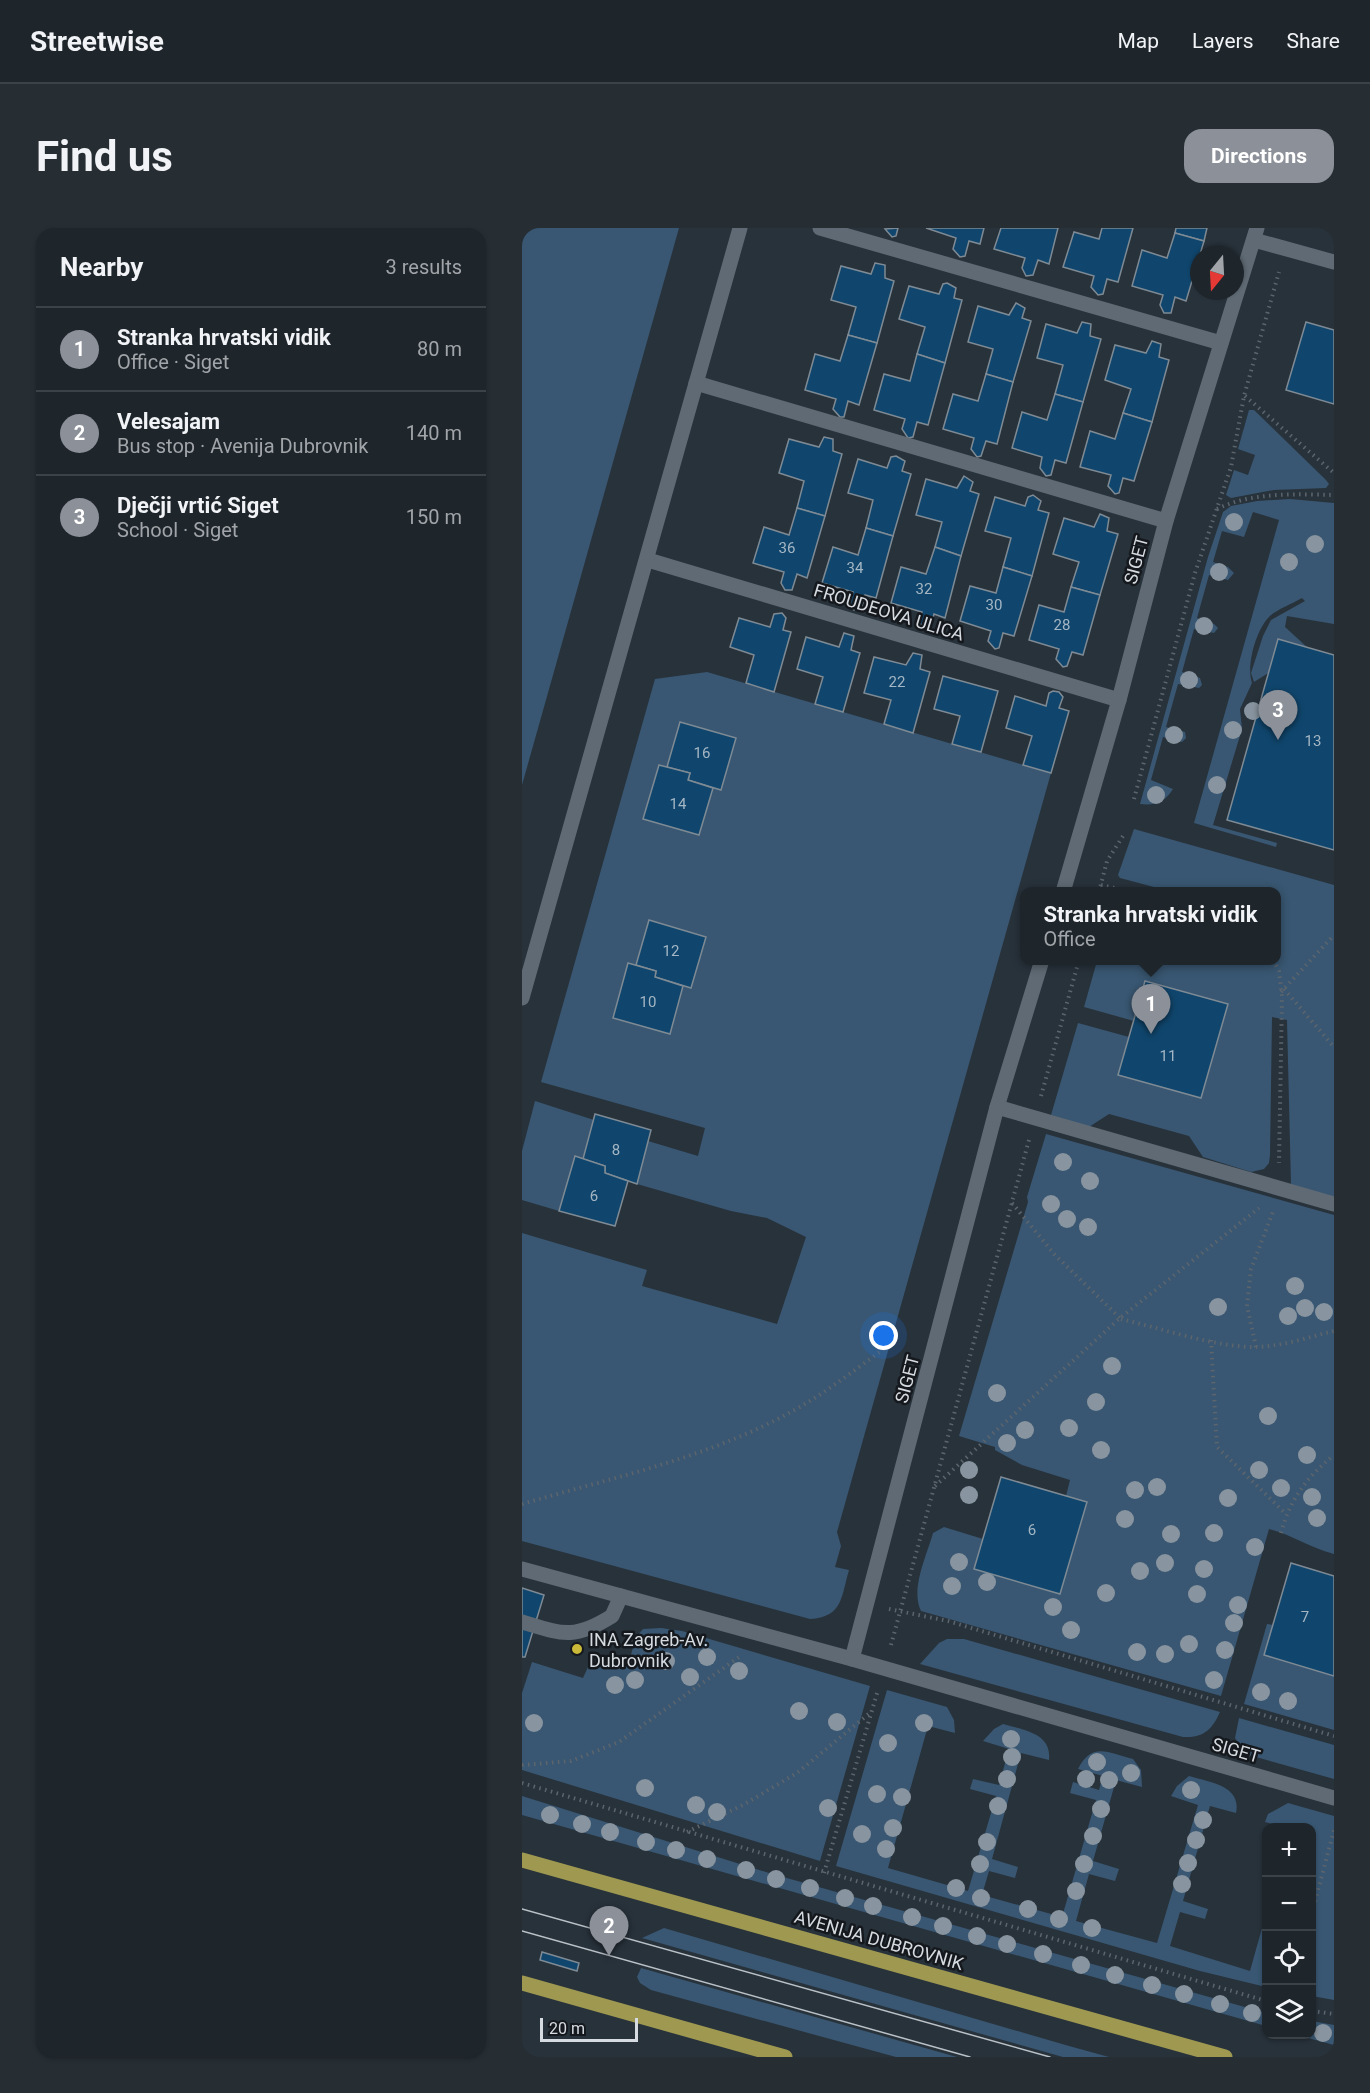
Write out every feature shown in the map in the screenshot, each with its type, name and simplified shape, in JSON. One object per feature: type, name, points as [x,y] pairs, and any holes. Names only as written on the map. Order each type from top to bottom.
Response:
[{"type":"main road","name":"AVENIJA DUBROVNIK","points":[[522,1860],[1225,2057]]},
{"type":"main road","points":[[522,1983],[785,2057]]},
{"type":"street","points":[[522,998],[528,954],[648,560],[740,228]]},
{"type":"street","points":[[820,228],[1221,343]]},
{"type":"street","name":"SIGET","points":[[1064,887],[1119,700],[1166,521],[1255,234],[1286,249],[1334,262]]},
{"type":"street","points":[[696,383],[1166,521]]},
{"type":"street","name":"FROUDEOVA ULICA","points":[[648,560],[1119,700]]},
{"type":"street","name":"SIGET","points":[[852,1659],[997,1107],[1040,965]]},
{"type":"street","points":[[997,1107],[1277,1196],[1334,1204]]},
{"type":"street","name":"SIGET","points":[[522,1569],[852,1659],[1334,1798]]},
{"type":"street","points":[[522,1622],[560,1633],[573,1634],[612,1616],[621,1596]]},
{"type":"path","points":[[1134,799],[1195,573],[1231,467],[1244,396],[1286,249]]},
{"type":"path","points":[[1244,396],[1334,473]]},
{"type":"path","points":[[1217,509],[1229,503],[1285,494],[1334,495]]},
{"type":"path","points":[[1112,887],[1101,885],[1107,861],[1123,836]]},
{"type":"path","points":[[1283,990],[1334,935]]},
{"type":"path","points":[[824,1873],[901,1611],[1078,965]]},
{"type":"path","points":[[1256,1347],[1247,1305],[1251,1269],[1277,1196],[1283,990],[1276,965]]},
{"type":"path","points":[[1283,990],[1334,1047]]},
{"type":"path","points":[[934,1487],[1120,1318],[1254,1210],[1277,1196]]},
{"type":"path","points":[[1012,1203],[1055,1255],[1120,1318],[1211,1340],[1256,1347],[1282,1344],[1334,1330]]},
{"type":"path","points":[[1211,1340],[1217,1447],[1286,1514]]},
{"type":"path","points":[[522,1504],[675,1460],[729,1440],[790,1413],[891,1344]]},
{"type":"path","points":[[1281,1533],[1286,1514],[1311,1474],[1334,1455]]},
{"type":"path","points":[[885,1608],[948,1621],[1334,1736]]},
{"type":"path","points":[[522,1765],[571,1761],[619,1742],[766,1637]]},
{"type":"path","points":[[686,1832],[743,1805],[797,1773],[871,1712]]},
{"type":"path","points":[[522,1783],[1262,2000]]},
{"type":"path","points":[[1316,1895],[1334,1830]]},
{"type":"path","points":[[1316,2012],[1334,2014]]},
{"type":"shaded area","points":[[522,228],[679,228],[522,785]]},
{"type":"shaded area","points":[[1249,410],[1254,410],[1326,480],[1329,484],[1326,488],[1274,490],[1231,498],[1226,495],[1234,470],[1248,475],[1255,455],[1238,449]]},
{"type":"shaded area","points":[[1290,499],[1334,503],[1334,624],[1287,616],[1285,627],[1308,648],[1254,682],[1251,673],[1263,636],[1271,620],[1305,601],[1302,598],[1280,609],[1264,623],[1256,639],[1251,658],[1250,676],[1252,683],[1240,709],[1242,729],[1213,825],[1277,843],[1276,847],[1194,823],[1279,520],[1253,512],[1244,537],[1222,531],[1213,562],[1228,567],[1234,573],[1228,580],[1209,575],[1197,618],[1214,624],[1218,628],[1214,633],[1194,629],[1182,672],[1200,678],[1202,685],[1199,688],[1178,684],[1166,727],[1185,732],[1186,738],[1182,742],[1163,737],[1151,780],[1173,789],[1159,802],[1140,804],[1208,557],[1223,512],[1231,506],[1257,501]]},
{"type":"shaded area","points":[[707,672],[1051,773],[837,1532],[841,1546],[835,1567],[849,1570],[842,1597],[835,1610],[821,1617],[810,1619],[522,1541],[522,1233],[647,1270],[642,1286],[777,1324],[806,1237],[767,1218],[731,1211],[637,1184],[648,1141],[698,1156],[705,1128],[541,1082],[655,679]],"holes":[[[649,921],[706,937],[691,988],[683,986],[670,1034],[613,1018],[628,963],[636,965]]]},
{"type":"shaded area","points":[[1134,829],[1334,885],[1334,1197],[1291,1185],[1287,1020],[1272,1017],[1270,1155],[1269,1163],[1264,1169],[1251,1172],[1203,1157],[1189,1136],[1109,1114],[1089,1127],[1051,1115],[1078,1023],[1129,1037],[1119,1075],[1201,1098],[1228,1004],[1145,981],[1134,1021],[1084,1007],[1096,965],[1281,965],[1281,887],[1154,887],[1120,878],[1118,875]]},
{"type":"shaded area","points":[[535,1101],[594,1120],[583,1159],[575,1157],[559,1211],[522,1200],[522,1151]]},
{"type":"shaded area","points":[[1046,1134],[1334,1215],[1334,1554],[1269,1529],[1221,1696],[921,1611],[918,1602],[918,1582],[933,1533],[944,1527],[983,1539],[974,1569],[1060,1594],[1087,1503],[1066,1496],[1070,1480],[1022,1465],[995,1450],[995,1447],[959,1436]]},
{"type":"shaded area","points":[[1267,1624],[1273,1625],[1334,1676],[1334,1730],[1244,1704]]},
{"type":"shaded area","points":[[661,1628],[682,1631],[870,1686],[820,1861],[522,1770],[522,1693],[532,1662],[583,1678],[588,1667],[612,1661],[628,1665],[636,1637],[643,1629]]},
{"type":"shaded area","points":[[947,1639],[964,1639],[1220,1712],[1214,1724],[1206,1732],[1183,1737],[920,1664],[939,1643]]},
{"type":"shaded area","points":[[887,1690],[947,1707],[954,1720],[955,1733],[928,1726],[888,1868],[968,1891],[996,1796],[970,1789],[973,1779],[999,1785],[1009,1749],[983,1741],[994,1729],[1003,1724],[1035,1734],[1046,1744],[1049,1760],[1021,1753],[992,1859],[1018,1867],[1015,1878],[989,1871],[982,1895],[1062,1917],[1096,1800],[1070,1793],[1073,1782],[1099,1790],[1103,1776],[1078,1769],[1089,1755],[1095,1752],[1109,1752],[1133,1759],[1141,1770],[1142,1787],[1116,1780],[1093,1861],[1119,1869],[1115,1881],[1089,1874],[1076,1921],[1157,1943],[1198,1805],[1171,1796],[1177,1786],[1189,1776],[1214,1783],[1222,1786],[1234,1796],[1236,1813],[1210,1806],[1183,1901],[1208,1909],[1205,1919],[1180,1912],[1170,1946],[1250,1971],[1262,1928],[1262,1986],[1200,1971],[836,1866]]},
{"type":"shaded area","points":[[1239,1718],[1334,1745],[1334,1779],[1245,1754],[1235,1738]]},
{"type":"shaded area","points":[[522,1796],[769,1873],[1262,2012],[1262,2025],[522,1815]]},
{"type":"shaded area","points":[[1288,1803],[1334,1816],[1334,2000],[1316,1997],[1316,1823],[1269,1823],[1265,1822],[1268,1814]]},
{"type":"shaded area","points":[[664,1928],[1109,2057],[1063,2057],[642,1938]]},
{"type":"shaded area","points":[[641,1968],[957,2057],[896,2057],[651,1990],[640,1983],[637,1977]]},
{"type":"shaded area","points":[[1316,2022],[1334,2025],[1334,2045],[1312,2039],[1316,2039]]},
{"type":"building","points":[[898,228],[896,236],[892,237],[885,229]]},
{"type":"building","points":[[926,228],[984,228],[980,244],[969,241],[965,256],[960,257],[953,249],[956,238]]},
{"type":"building","points":[[1001,228],[1058,228],[1049,264],[1038,260],[1033,275],[1026,276],[1022,268],[1025,258],[994,249]]},
{"type":"building","points":[[1102,228],[1133,228],[1118,282],[1107,279],[1103,294],[1098,295],[1091,287],[1094,276],[1063,267],[1074,232],[1099,239]]},
{"type":"building","points":[[1176,228],[1207,228],[1204,241],[1175,233]]},
{"type":"building","points":[[1175,233],[1204,241],[1202,246],[1190,246],[1190,288],[1186,301],[1175,297],[1171,313],[1164,313],[1160,305],[1163,295],[1132,286],[1142,250],[1167,258]]},
{"type":"building","points":[[875,263],[885,265],[885,278],[894,281],[877,343],[848,335],[856,307],[831,300],[841,266],[871,274]]},
{"type":"building","points":[[947,283],[956,288],[954,298],[962,300],[945,363],[917,354],[925,327],[899,319],[909,286],[939,294],[943,284]]},
{"type":"building","points":[[1016,303],[1025,308],[1022,318],[1031,321],[1013,382],[986,374],[993,349],[968,342],[978,306],[1009,315]]},
{"type":"building","points":[[1082,322],[1091,324],[1090,336],[1101,339],[1083,402],[1055,394],[1063,365],[1037,358],[1046,324],[1077,333]]},
{"type":"building","points":[[1306,322],[1334,330],[1334,404],[1286,390]]},
{"type":"building","points":[[848,335],[877,343],[859,405],[848,401],[844,417],[840,417],[833,409],[836,399],[805,390],[815,354],[840,361]]},
{"type":"building","points":[[1152,341],[1161,344],[1159,357],[1169,360],[1152,422],[1123,413],[1131,389],[1105,380],[1115,345],[1146,353]]},
{"type":"building","points":[[917,354],[945,363],[928,425],[917,422],[913,437],[908,438],[902,429],[905,419],[874,410],[884,374],[910,381]]},
{"type":"building","points":[[986,374],[1013,382],[997,444],[986,441],[981,456],[977,457],[971,449],[974,438],[943,429],[953,394],[978,401]]},
{"type":"building","points":[[1055,394],[1083,402],[1066,463],[1055,460],[1051,475],[1046,476],[1040,468],[1042,457],[1012,448],[1022,412],[1047,420]]},
{"type":"building","points":[[1123,413],[1152,422],[1134,481],[1123,478],[1119,493],[1115,494],[1108,486],[1111,475],[1080,467],[1090,431],[1115,439]]},
{"type":"building","points":[[824,437],[833,439],[833,451],[842,454],[825,516],[797,508],[804,481],[779,473],[789,439],[819,447]]},
{"type":"building","points":[[896,456],[905,461],[902,471],[911,474],[893,536],[866,528],[873,500],[848,493],[858,459],[887,468],[891,457]]},
{"type":"building","points":[[964,476],[973,482],[970,491],[979,494],[961,556],[935,547],[942,522],[916,515],[926,479],[957,488]]},
{"type":"building","points":[[1033,495],[1041,501],[1038,510],[1049,513],[1032,576],[1003,567],[1011,538],[985,531],[995,497],[1025,506],[1028,497]]},
{"type":"building","points":[[797,508],[825,516],[807,578],[797,574],[792,590],[785,590],[781,583],[784,572],[753,563],[764,527],[789,535]]},
{"type":"building","points":[[1100,514],[1109,518],[1107,531],[1118,534],[1100,595],[1071,587],[1079,562],[1053,554],[1064,518],[1094,527]]},
{"type":"building","points":[[866,528],[893,536],[876,598],[865,595],[861,610],[854,610],[850,603],[853,592],[822,583],[833,547],[858,555]]},
{"type":"building","points":[[935,547],[961,556],[945,618],[934,614],[930,630],[926,630],[919,622],[922,612],[891,603],[901,567],[926,574]]},
{"type":"building","points":[[1003,567],[1032,576],[1014,636],[1003,633],[999,648],[995,649],[988,641],[991,631],[960,621],[970,586],[996,593]]},
{"type":"building","points":[[1071,587],[1100,595],[1083,655],[1072,652],[1067,666],[1063,667],[1056,659],[1059,649],[1029,640],[1039,605],[1064,612]]},
{"type":"building","points":[[782,613],[786,618],[783,630],[791,632],[774,692],[746,683],[754,655],[730,647],[739,618],[770,627],[774,614]]},
{"type":"building","points":[[844,633],[854,636],[851,650],[860,653],[843,712],[815,704],[823,677],[797,669],[806,637],[839,647]]},
{"type":"building","points":[[1278,639],[1334,655],[1334,850],[1227,820]]},
{"type":"building","points":[[913,653],[922,655],[920,669],[930,672],[913,733],[884,724],[891,700],[864,693],[874,657],[906,665]]},
{"type":"building","points":[[943,676],[998,691],[981,752],[952,744],[960,716],[934,709]]},
{"type":"building","points":[[1059,692],[1063,697],[1059,708],[1069,711],[1051,773],[1023,765],[1032,736],[1006,728],[1015,696],[1046,706],[1049,693]]},
{"type":"building","points":[[680,722],[736,738],[721,790],[688,780],[690,773],[667,767]]},
{"type":"building","points":[[659,765],[690,773],[688,780],[713,788],[699,835],[643,819]]},
{"type":"building","points":[[649,920],[706,937],[691,988],[655,977],[656,971],[636,965]]},
{"type":"building","points":[[628,963],[656,971],[655,977],[683,986],[670,1034],[613,1018]]},
{"type":"building","points":[[1145,981],[1228,1004],[1201,1098],[1118,1075]]},
{"type":"building","points":[[595,1114],[651,1130],[637,1184],[605,1173],[605,1166],[583,1159]]},
{"type":"building","points":[[575,1156],[605,1166],[605,1173],[628,1181],[615,1226],[559,1211]]},
{"type":"building","points":[[1001,1477],[1087,1502],[1060,1594],[974,1569]]},
{"type":"building","points":[[1291,1563],[1334,1576],[1334,1676],[1264,1655]]},
{"type":"building","points":[[522,1588],[544,1595],[525,1657],[522,1657]]},
{"type":"building","points":[[542,1952],[579,1963],[577,1971],[540,1960]]},
{"type":"tram line","points":[[522,1909],[1050,2057]]},
{"type":"tram line","points":[[522,1931],[970,2057]]},
{"type":"place","name":"Dječji vrtić Siget","points":[[1278,740]]},
{"type":"place","name":"Stranka hrvatski vidik","points":[[1151,1034]]},
{"type":"place","name":"INA Zagreb-Av. Dubrovnik","points":[[577,1649]]},
{"type":"place","name":"Velesajam","points":[[609,1956]]}]
